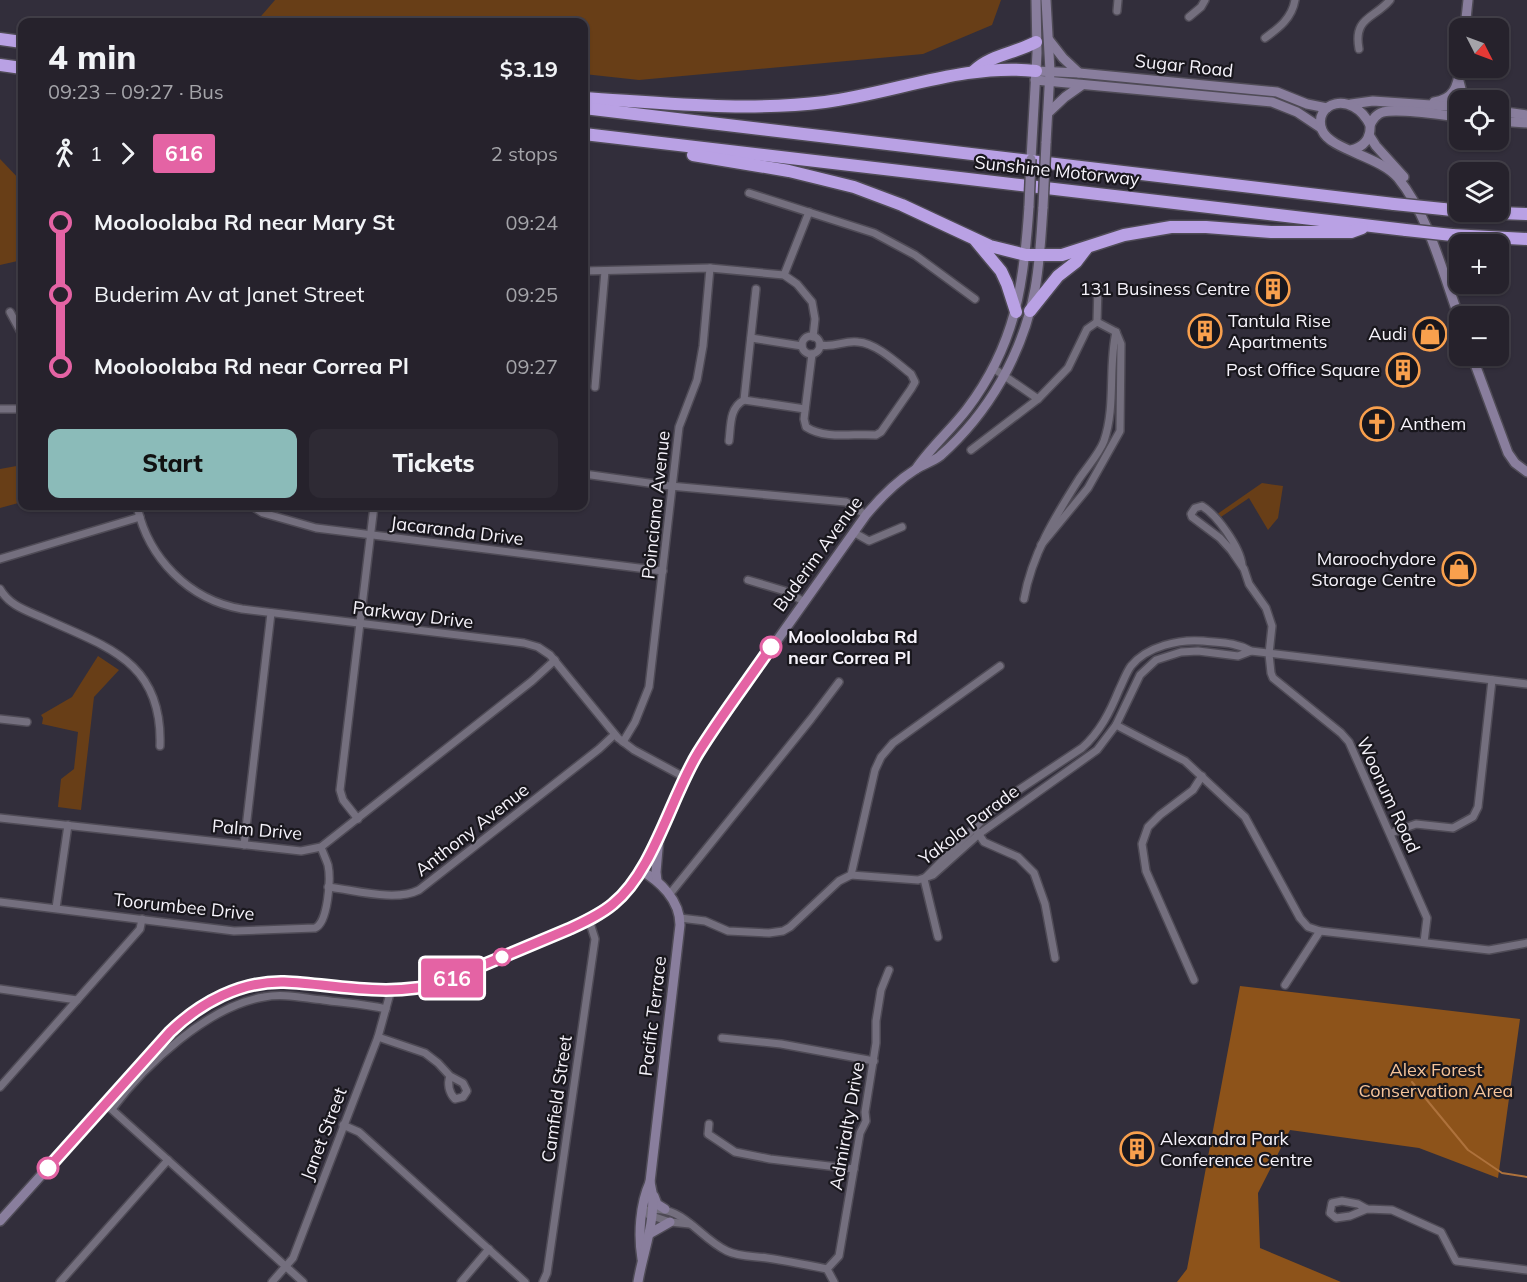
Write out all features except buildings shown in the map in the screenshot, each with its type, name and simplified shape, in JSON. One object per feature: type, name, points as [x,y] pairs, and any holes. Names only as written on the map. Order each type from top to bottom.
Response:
[{"type":"highway","points":[[0,39],[18,41]]},
{"type":"highway","points":[[974,71],[983,63],[1042,41]]},
{"type":"highway","points":[[0,65],[18,67]]},
{"type":"highway","points":[[588,98],[732,106],[778,106],[861,95],[974,71],[1007,69],[1036,75]]},
{"type":"highway","name":"Sunshine Motorway","points":[[588,108],[1449,210]]},
{"type":"highway","name":"Sunshine Motorway","points":[[588,135],[1406,230],[1527,239]]},
{"type":"highway","points":[[588,136],[609,144],[761,166],[834,182],[902,205],[999,249],[1026,255],[1062,255],[1125,235],[1172,227],[1206,226],[1271,232],[1351,232],[1370,226]]},
{"type":"highway","points":[[1509,213],[1527,214]]},
{"type":"highway","points":[[976,240],[1001,271],[1008,284],[1016,312]]},
{"type":"highway","points":[[1030,311],[1058,276],[1076,262],[1087,248]]},
{"type":"main road","points":[[916,469],[931,462],[980,414],[1005,375],[1030,311],[1039,256],[1050,71],[1042,41],[1036,0]]},
{"type":"main road","points":[[916,469],[966,410],[993,368],[1007,339],[1016,312],[1026,255],[1036,75],[1046,0]]},
{"type":"main road","points":[[1466,18],[1468,0]]},
{"type":"main road","points":[[1042,41],[1079,73]]},
{"type":"main road","name":"Sugar Road","points":[[1036,75],[1050,71],[1079,73],[1277,92],[1307,104],[1327,108]]},
{"type":"main road","name":"Sugar Road","points":[[1036,75],[1049,81],[1272,102],[1297,112],[1321,128]]},
{"type":"main road","points":[[1459,79],[1461,90]]},
{"type":"main road","points":[[1424,104],[1442,101],[1449,97],[1459,79]]},
{"type":"main road","points":[[1048,113],[1082,84]]},
{"type":"main road","points":[[1422,218],[1407,190],[1396,176],[1381,164],[1334,143],[1321,128],[1322,117],[1327,108],[1336,102],[1351,104],[1373,100],[1449,106]]},
{"type":"main road","points":[[1351,104],[1366,117],[1370,124]]},
{"type":"main road","points":[[1351,150],[1365,143],[1369,135],[1370,124],[1374,117],[1382,112],[1396,111],[1449,116]]},
{"type":"main road","points":[[1509,113],[1527,116]]},
{"type":"main road","points":[[1509,122],[1527,123]]},
{"type":"main road","points":[[1369,135],[1413,190],[1455,306]]},
{"type":"main road","points":[[1476,366],[1508,453],[1515,463],[1527,472]]},
{"type":"main road","name":"Buderim Avenue","points":[[0,1221],[109,1106],[182,1020],[211,1001],[226,994],[262,984],[284,982],[391,990],[419,988],[443,981],[589,920],[621,897],[640,870],[659,835],[684,777],[698,752],[866,515],[882,497],[916,469]]},
{"type":"main road","points":[[657,881],[659,835]]},
{"type":"main road","name":"Pacific Terrace","points":[[638,1282],[642,1259],[648,1243],[649,1212],[645,1193],[650,1182],[680,918],[669,895],[657,881],[640,870]]},
{"type":"main road","name":"Pacific Terrace","points":[[642,1259],[639,1245],[653,1194],[650,1182]]},
{"type":"main road","points":[[653,1194],[657,1204],[665,1209]]},
{"type":"main road","points":[[649,1234],[670,1222]]},
{"type":"street","points":[[1117,11],[1118,0]]},
{"type":"street","points":[[1189,17],[1201,7],[1205,0]]},
{"type":"street","points":[[1265,38],[1288,18],[1295,0]]},
{"type":"street","points":[[1359,49],[1357,39],[1363,22],[1390,0]]},
{"type":"street","points":[[749,193],[874,233],[915,255],[975,299]]},
{"type":"street","points":[[784,275],[809,212]]},
{"type":"street","points":[[588,271],[710,268],[784,275],[796,284],[812,303],[815,319],[813,337]]},
{"type":"street","name":"Poinciana Avenue","points":[[623,742],[635,722],[649,687],[663,571],[670,486],[679,427],[697,380],[703,346],[710,268]]},
{"type":"street","points":[[595,387],[605,271]]},
{"type":"street","points":[[1097,322],[1098,286]]},
{"type":"street","points":[[744,400],[756,289]]},
{"type":"street","points":[[10,312],[18,327]]},
{"type":"street","points":[[1041,545],[1088,488],[1120,431],[1121,344],[1116,332],[1097,322]]},
{"type":"street","points":[[971,450],[1038,399],[1068,368],[1087,329],[1097,322]]},
{"type":"street","points":[[1024,599],[1028,578],[1052,522],[1103,444],[1109,424],[1111,372],[1116,332]]},
{"type":"street","points":[[802,346],[806,339],[813,337],[818,340],[819,350],[812,354]]},
{"type":"street","points":[[751,338],[802,346]]},
{"type":"street","points":[[812,354],[804,419],[806,427],[812,431],[849,436],[860,433],[876,435],[881,432],[915,381],[902,367],[868,344],[858,342],[830,347],[820,345]]},
{"type":"street","points":[[802,346],[804,351],[812,354]]},
{"type":"street","points":[[993,368],[1038,399]]},
{"type":"street","points":[[729,441],[733,411],[744,400],[805,409]]},
{"type":"street","points":[[0,409],[18,409]]},
{"type":"street","points":[[588,475],[670,486],[846,502],[866,515]]},
{"type":"street","points":[[1242,565],[1220,538],[1192,517],[1191,514],[1195,508],[1202,506],[1206,508],[1241,556],[1249,584],[1271,617],[1269,654]]},
{"type":"street","name":"Parkway Drive","points":[[138,510],[149,541],[163,563],[192,589],[230,607],[524,643],[544,650],[555,660],[614,735],[684,777]]},
{"type":"street","name":"Jacaranda Drive","points":[[258,510],[307,527],[663,571]]},
{"type":"street","points":[[358,819],[343,800],[340,792],[373,510]]},
{"type":"street","points":[[0,559],[140,517]]},
{"type":"street","points":[[853,532],[868,542],[902,527]]},
{"type":"street","points":[[748,580],[785,591],[803,601]]},
{"type":"street","points":[[0,589],[12,603],[107,648],[130,664],[148,687],[157,709],[160,719],[160,746]]},
{"type":"street","points":[[244,845],[271,613]]},
{"type":"street","name":"Yakola Parade","points":[[924,879],[933,875],[977,831],[999,803],[1082,748],[1093,738],[1128,672],[1140,658],[1175,642],[1188,640],[1239,645],[1251,651],[1269,654],[1527,684]]},
{"type":"street","name":"Yakola Parade","points":[[977,831],[1097,750],[1116,725],[1140,675],[1156,660],[1181,652],[1198,651],[1238,656],[1251,651]]},
{"type":"street","name":"Woonum Road","points":[[1269,654],[1273,678],[1349,742],[1427,918],[1424,942]]},
{"type":"street","name":"Palm Drive","points":[[0,818],[301,851],[321,847],[532,681],[555,660]]},
{"type":"street","points":[[851,875],[875,770],[881,757],[893,743],[1000,666]]},
{"type":"street","points":[[1391,833],[1416,824],[1453,828],[1473,817],[1478,807],[1492,680]]},
{"type":"street","points":[[669,895],[811,720],[838,682]]},
{"type":"street","points":[[0,719],[27,722]]},
{"type":"street","points":[[1116,725],[1185,761],[1245,817],[1300,918],[1308,927],[1320,931],[1489,950],[1527,944]]},
{"type":"street","name":"Anthony Avenue","points":[[328,887],[397,896],[410,895],[614,735]]},
{"type":"street","points":[[1194,980],[1146,871],[1142,844],[1148,827],[1160,814],[1192,790],[1202,776]]},
{"type":"street","points":[[56,908],[68,825]]},
{"type":"street","points":[[977,831],[984,842],[1018,857],[1034,873],[1045,904],[1055,958]]},
{"type":"street","name":"Toorumbee Drive","points":[[0,902],[234,931],[315,928],[320,926],[324,918],[328,887],[328,869],[321,847]]},
{"type":"street","points":[[680,918],[705,921],[728,931],[777,932],[790,927],[839,881],[851,875],[924,879],[938,937]]},
{"type":"street","points":[[0,1088],[140,929],[142,920]]},
{"type":"street","name":"Camfield Street","points":[[543,1282],[547,1273],[595,939],[589,920]]},
{"type":"street","points":[[1285,985],[1320,931]]},
{"type":"street","name":"Admiralty Drive","points":[[826,1269],[839,1256],[860,1133],[866,1120],[881,990],[889,970]]},
{"type":"street","points":[[0,989],[77,1000]]},
{"type":"street","name":"Janet Street","points":[[272,1282],[292,1258],[378,1037],[391,990]]},
{"type":"street","points":[[303,1282],[109,1106],[178,1042],[232,1006],[253,999],[285,996],[386,1009]]},
{"type":"street","points":[[378,1037],[425,1053],[438,1062],[450,1076]]},
{"type":"street","points":[[722,1038],[781,1044],[874,1061]]},
{"type":"street","points":[[709,1124],[708,1134],[735,1152],[854,1169]]},
{"type":"street","points":[[343,1125],[359,1132],[525,1282]]},
{"type":"street","points":[[60,1282],[168,1160]]},
{"type":"street","points":[[1367,1209],[1358,1204],[1336,1201],[1332,1203],[1330,1213],[1336,1218],[1342,1218],[1367,1209],[1392,1210],[1441,1232],[1456,1262],[1527,1270]]},
{"type":"street","points":[[649,1212],[665,1209],[679,1215],[716,1244],[734,1254],[826,1269],[834,1282]]},
{"type":"street","points":[[649,1212],[670,1222],[690,1224]]},
{"type":"street","points":[[461,1282],[489,1249]]},
{"type":"shaded area","points":[[275,0],[1001,0],[992,25],[923,54],[639,80],[588,74],[588,18],[259,18]]},
{"type":"shaded area","points":[[0,159],[18,178],[18,261],[0,265]]},
{"type":"shaded area","points":[[18,466],[18,503],[0,508],[0,469]]},
{"type":"shaded area","points":[[1262,483],[1283,486],[1278,518],[1268,530],[1249,498],[1215,521],[1213,517]]},
{"type":"shaded area","points":[[98,656],[119,670],[94,697],[81,810],[58,807],[61,779],[74,769],[78,732],[42,724],[41,715],[72,697]]},
{"type":"green space","name":"Alex Forest Conservation Area","points":[[1240,986],[1520,1019],[1498,1178],[1419,1148],[1290,1130],[1258,1193],[1260,1248],[1341,1282],[1177,1282],[1187,1269]]},
{"type":"waterway","points":[[1412,1082],[1468,1150],[1502,1173],[1527,1177]]},
{"type":"bus line","name":"616","points":[[48,1168],[182,1020],[226,994],[262,984],[284,982],[391,990],[419,988],[443,981],[569,929],[589,920],[612,905],[626,891],[640,870],[698,752],[771,647]]},
{"type":"place","name":"131 Business Centre","points":[[1273,289]]},
{"type":"place","name":"Tantula Rise Apartments","points":[[1205,331]]},
{"type":"place","name":"Audi","points":[[1430,334]]},
{"type":"place","name":"Post Office Square","points":[[1403,370]]},
{"type":"place","name":"Anthem","points":[[1377,424]]},
{"type":"place","name":"Maroochydore Storage Centre","points":[[1459,569]]},
{"type":"place","name":"Mooloolaba Rd near Correa Pl","points":[[771,647]]},
{"type":"place","name":"Alexandra Park Conference Centre","points":[[1137,1149]]}]
